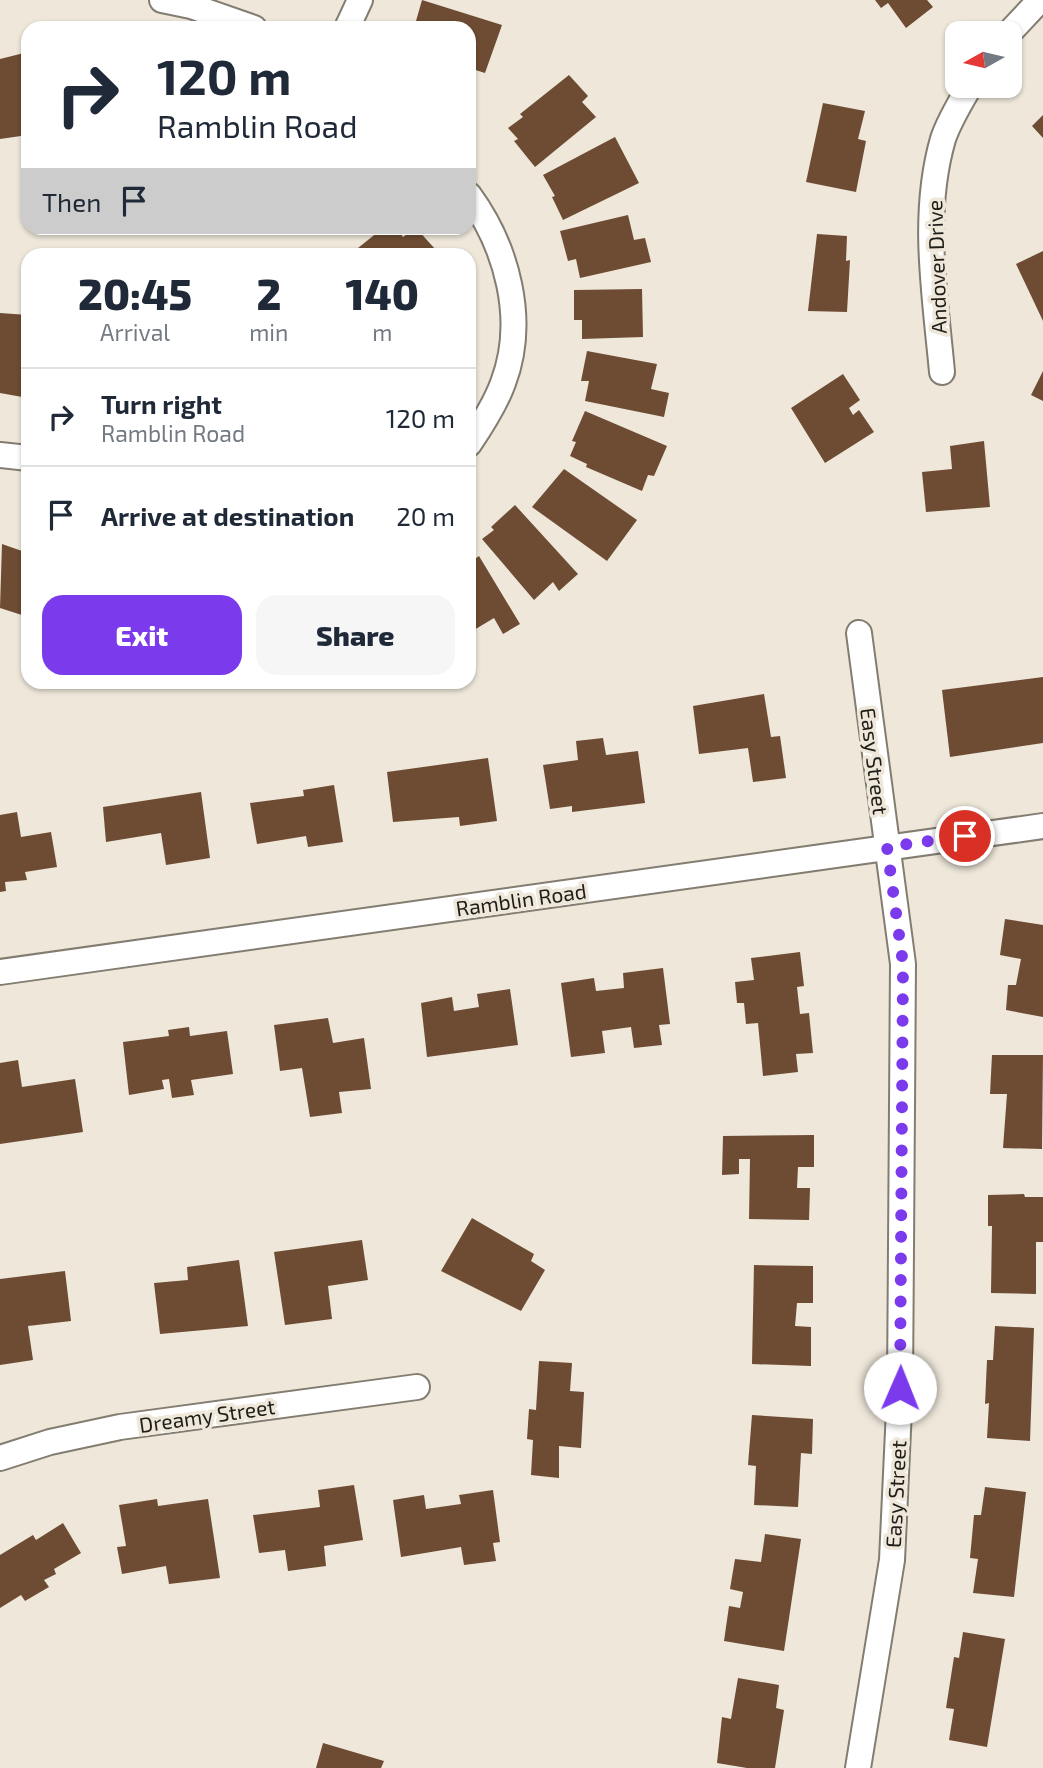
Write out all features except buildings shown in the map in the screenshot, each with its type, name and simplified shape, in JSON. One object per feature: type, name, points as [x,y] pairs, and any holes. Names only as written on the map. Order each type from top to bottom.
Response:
[{"type":"street","points":[[162,0],[191,6],[234,21]]},
{"type":"street","points":[[350,21],[360,0]]},
{"type":"street","points":[[1019,21],[1034,2]]},
{"type":"street","name":"Andover Drive","points":[[942,372],[931,246],[931,210],[944,137],[964,98]]},
{"type":"street","points":[[476,206],[496,239],[507,272],[513,311],[510,360],[503,383],[476,434]]},
{"type":"street","points":[[0,455],[21,457]]},
{"type":"street","name":"Easy Street","points":[[858,1768],[892,1560],[900,1388],[903,964],[859,633]]},
{"type":"street","name":"Ramblin Road","points":[[0,972],[1043,826]]},
{"type":"street","name":"Dreamy Street","points":[[0,1458],[50,1442],[120,1426],[417,1387]]},
{"type":"route","points":[[900,1388],[903,964],[887,847],[965,836]]}]
